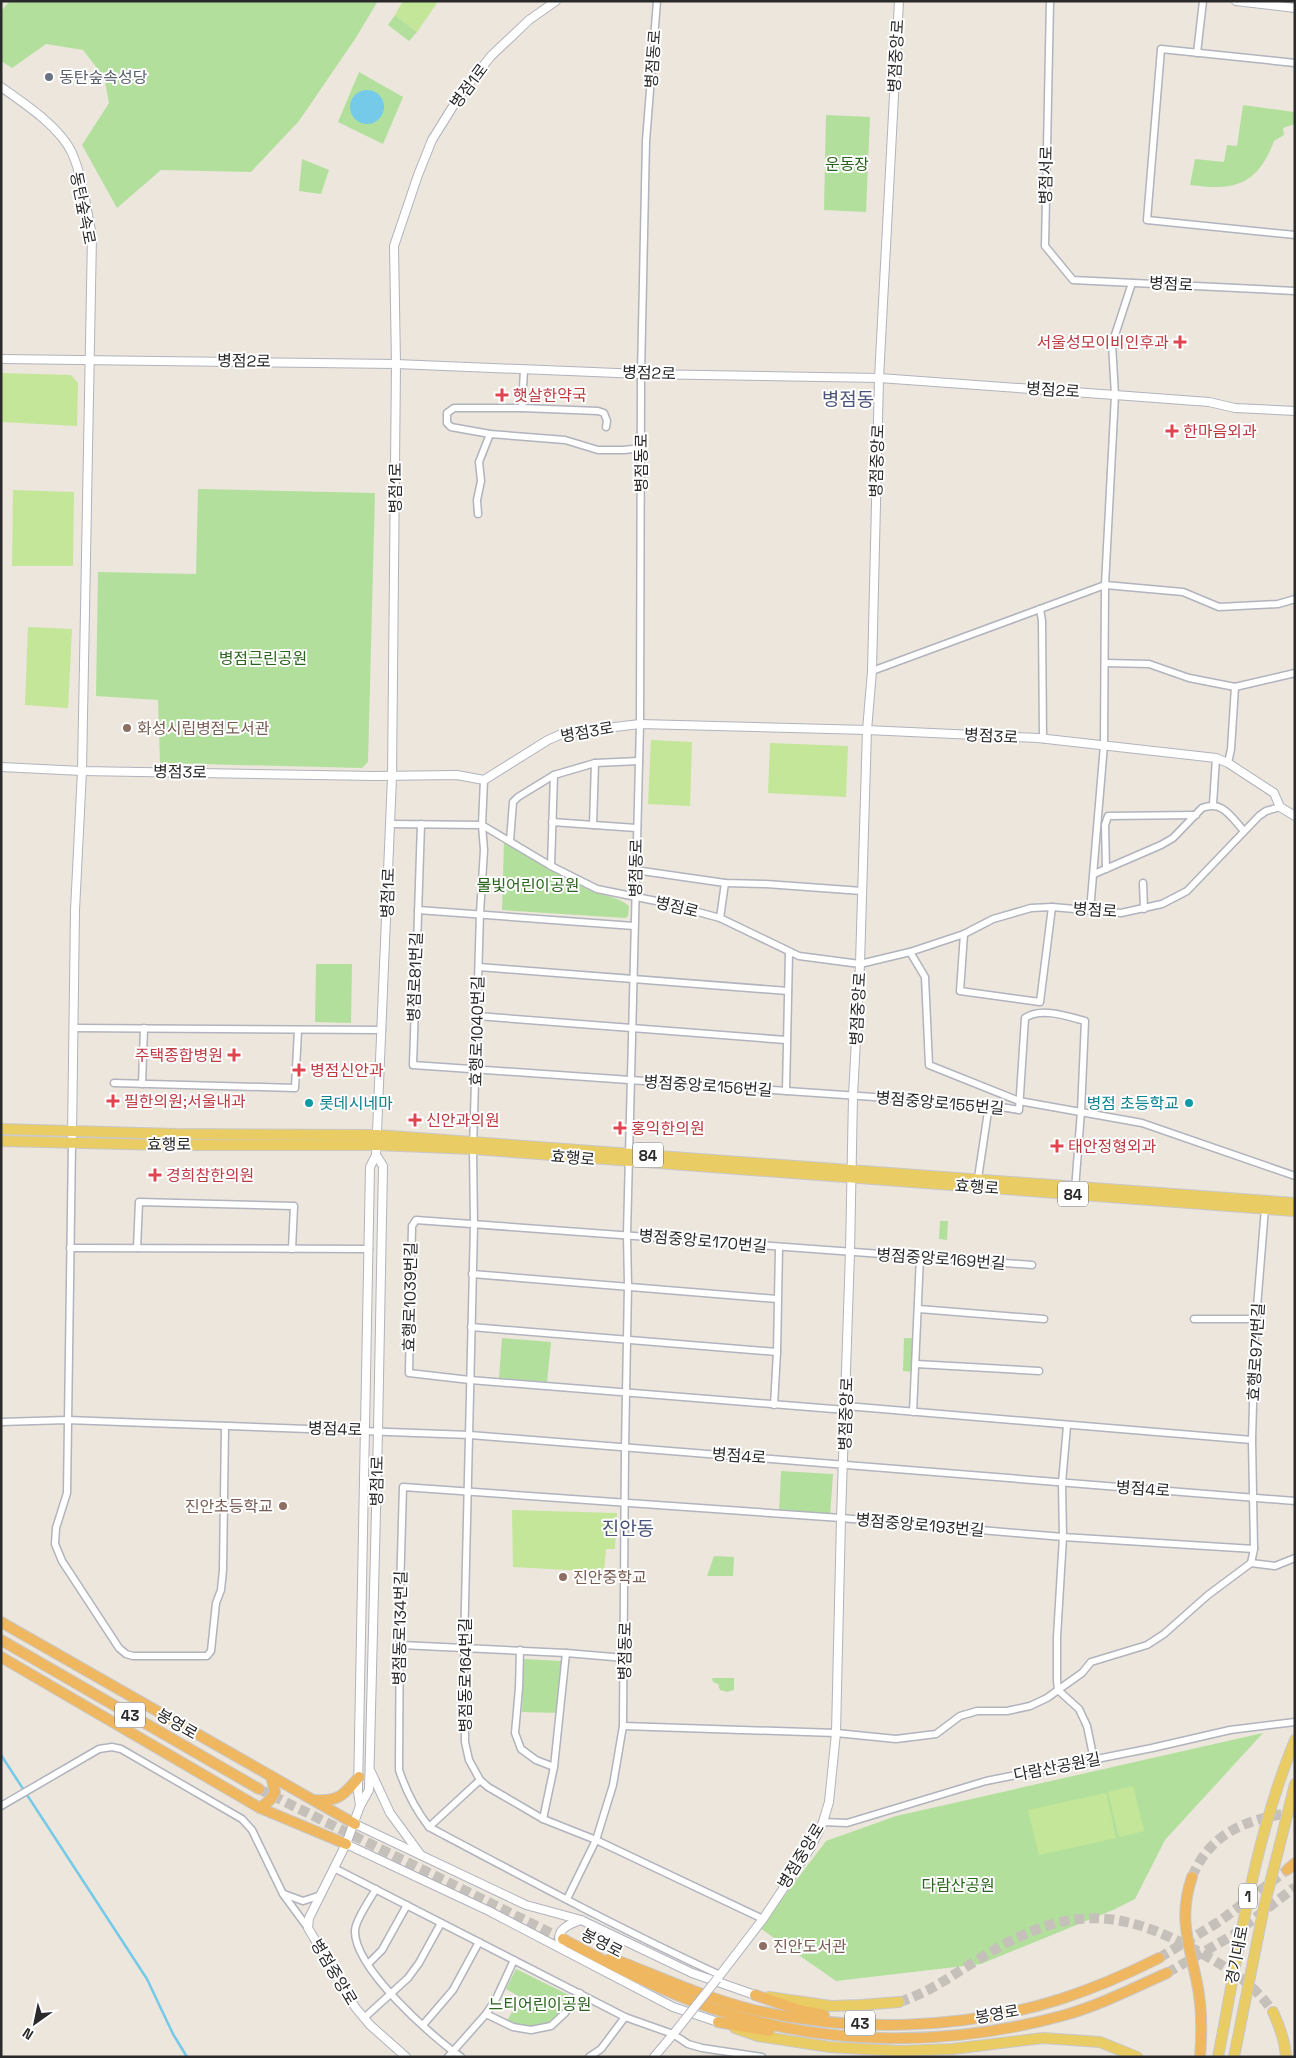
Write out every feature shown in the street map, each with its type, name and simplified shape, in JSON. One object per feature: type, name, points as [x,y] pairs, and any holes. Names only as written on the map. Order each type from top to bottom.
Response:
[{"type":"highway","points":[[1,1622],[355,1824]]},
{"type":"highway","name":"봉영로","points":[[1,1640],[259,1790]]},
{"type":"highway","points":[[1,1657],[260,1808],[346,1844]]},
{"type":"highway","points":[[260,1808],[270,1800],[275,1792],[272,1776]]},
{"type":"highway","points":[[313,1800],[325,1801],[343,1795],[358,1776]]},
{"type":"highway","points":[[1192,1877],[1187,1892],[1184,1920],[1200,2004],[1200,2057]]},
{"type":"highway","name":"봉영로","points":[[1159,1958],[1111,1981],[1059,2000],[1030,2007],[956,2021],[912,2024],[859,2023],[805,2019],[748,2008],[715,1998],[563,1939],[639,1978],[714,2009],[763,2024],[855,2038],[905,2039],[942,2037],[1018,2026],[1067,2015],[1167,1973]]},
{"type":"highway","points":[[755,1996],[799,2010],[859,2023]]},
{"type":"highway","points":[[718,2022],[798,2036],[832,2039],[855,2038]]},
{"type":"main road","name":"효행로","points":[[1,1130],[72,1131],[377,1145]]},
{"type":"main road","name":"효행로","points":[[1,1141],[162,1145],[473,1145],[1075,1190],[1295,1203]]},
{"type":"main road","name":"효행로","points":[[851,1174],[978,1178],[1075,1190],[1295,1211]]},
{"type":"main road","name":"경기대로","points":[[1218,2057],[1249,1892],[1265,1825],[1295,1740]]},
{"type":"main road","name":"경기대로","points":[[1234,2057],[1266,1899],[1295,1784]]},
{"type":"main road","points":[[755,1996],[831,2006],[861,2006],[899,2002]]},
{"type":"main road","points":[[1273,2012],[1280,2026],[1286,2046],[1286,2057]]},
{"type":"main road","points":[[718,2022],[758,2036],[830,2047],[899,2051],[952,2049],[1043,2038],[1100,2042],[1137,2057]]},
{"type":"street","name":"병점1로","points":[[360,1806],[358,1776],[370,1167],[377,1145],[392,776],[396,364],[394,246],[432,140],[460,96],[492,56],[529,20],[556,1]]},
{"type":"street","name":"병점동로","points":[[568,1899],[596,1840],[613,1785],[623,1726],[628,1158],[640,724],[641,374],[646,141],[657,1]]},
{"type":"street","name":"병점중앙로","points":[[674,2033],[763,1919],[810,1847],[823,1822],[829,1802],[836,1733],[853,1096],[860,964],[867,730],[872,671],[880,378],[899,1]]},
{"type":"street","name":"병점서로","points":[[1050,1],[1045,246],[1073,280],[1132,282]]},
{"type":"street","points":[[1197,53],[1203,1]]},
{"type":"street","points":[[1236,1],[1295,8]]},
{"type":"street","points":[[1295,63],[1161,49],[1147,220],[1295,236]]},
{"type":"street","name":"동탄숲속로","points":[[1,87],[58,133],[71,152],[74,161],[92,235],[89,361]]},
{"type":"street","name":"병점로","points":[[1090,911],[1104,745],[1105,585],[1115,394],[1112,344],[1132,282],[1295,291]]},
{"type":"street","name":"병점2로","points":[[1,359],[396,364],[641,374],[880,378],[1115,394],[1209,402],[1235,408],[1295,411]]},
{"type":"street","points":[[89,361],[82,771],[75,910],[66,1420],[67,1493],[56,1528],[55,1544],[62,1561],[119,1648],[126,1654],[133,1656],[206,1656],[211,1651],[216,1603],[221,1590],[223,1570],[226,1426]]},
{"type":"street","points":[[522,408],[524,369]]},
{"type":"street","points":[[606,427],[607,421],[604,413],[598,412],[522,408],[454,408],[447,413],[447,423],[451,427],[490,434],[565,440],[598,450],[641,448]]},
{"type":"street","points":[[478,514],[481,476],[479,462],[490,434]]},
{"type":"street","points":[[872,671],[1105,585],[1183,592],[1219,607],[1278,604],[1295,599]]},
{"type":"street","points":[[1040,609],[1042,621],[1043,739]]},
{"type":"street","points":[[1105,663],[1149,664],[1189,678],[1235,687],[1295,673]]},
{"type":"street","points":[[1228,763],[1231,749],[1235,687]]},
{"type":"street","name":"병점3로","points":[[1,767],[82,771],[392,776],[457,775],[484,780],[548,740],[564,733],[640,724],[867,730],[1043,739],[1216,758],[1228,763],[1274,794],[1280,807]]},
{"type":"street","points":[[1213,804],[1216,758]]},
{"type":"street","points":[[510,841],[514,799],[554,774],[596,763],[639,760]]},
{"type":"street","points":[[593,825],[596,763]]},
{"type":"street","points":[[551,866],[554,774]]},
{"type":"street","name":"효행로1040번길","points":[[473,1145],[477,1068],[480,913],[484,850],[482,824],[484,780]]},
{"type":"street","points":[[1094,874],[1173,838],[1202,808],[1213,804],[1226,811],[1244,831]]},
{"type":"street","name":"병점로","points":[[482,824],[551,866],[597,889],[661,902],[720,918],[799,956],[860,964],[910,952],[964,934],[1010,913],[1031,908],[1052,907],[1121,913],[1162,904],[1187,891],[1244,831],[1266,811],[1280,807]]},
{"type":"street","points":[[1280,807],[1295,816]]},
{"type":"street","points":[[1106,869],[1105,825],[1108,816],[1196,815]]},
{"type":"street","points":[[552,822],[636,828]]},
{"type":"street","points":[[390,824],[482,824]]},
{"type":"street","name":"병점로81번길","points":[[421,824],[412,1065],[477,1068]]},
{"type":"street","points":[[635,870],[725,883],[862,890]]},
{"type":"street","points":[[720,918],[725,883]]},
{"type":"street","points":[[1143,883],[1144,909]]},
{"type":"street","points":[[964,934],[960,991],[1040,1002],[1052,907]]},
{"type":"street","points":[[418,910],[480,913],[634,926]]},
{"type":"street","name":"병점중앙로156번길","points":[[786,1091],[789,952]]},
{"type":"street","name":"병점중앙로155번길","points":[[910,952],[925,978],[929,1065],[1019,1102],[1082,1111],[1142,1123],[1295,1176]]},
{"type":"street","points":[[479,966],[788,991]]},
{"type":"street","points":[[1019,1102],[1025,1018],[1033,1012],[1042,1012],[1085,1021],[1082,1111],[1075,1190]]},
{"type":"street","points":[[477,1016],[786,1040]]},
{"type":"street","points":[[74,1028],[382,1030]]},
{"type":"street","points":[[142,1084],[144,1028]]},
{"type":"street","points":[[114,1083],[295,1088],[298,1030]]},
{"type":"street","points":[[477,1068],[630,1080]]},
{"type":"street","name":"병점중앙로156번길","points":[[630,1080],[853,1096]]},
{"type":"street","name":"병점중앙로155번길","points":[[853,1096],[989,1105],[1019,1110],[1019,1102]]},
{"type":"street","name":"효행로","points":[[978,1178],[989,1105]]},
{"type":"street","name":"병점1로","points":[[346,1844],[355,1824],[360,1806],[369,1790],[371,1771],[383,1166],[377,1145]]},
{"type":"street","points":[[470,1435],[474,1225],[473,1145]]},
{"type":"street","points":[[137,1248],[139,1202],[294,1206],[292,1249]]},
{"type":"street","name":"효행로971번길","points":[[1252,1496],[1255,1332],[1265,1208]]},
{"type":"street","name":"효행로1039번길","points":[[470,1380],[409,1373],[412,1226],[416,1220],[474,1225]]},
{"type":"street","points":[[474,1225],[627,1234]]},
{"type":"street","name":"병점중앙로170번길","points":[[627,1234],[779,1248],[850,1252]]},
{"type":"street","points":[[70,1248],[369,1249]]},
{"type":"street","name":"병점중앙로170번길","points":[[774,1405],[779,1248]]},
{"type":"street","name":"병점중앙로169번길","points":[[850,1252],[1032,1266]]},
{"type":"street","points":[[913,1412],[920,1257]]},
{"type":"street","points":[[472,1274],[628,1285],[777,1299]]},
{"type":"street","points":[[919,1309],[1044,1319]]},
{"type":"street","points":[[1194,1320],[1257,1319]]},
{"type":"street","points":[[471,1327],[777,1352]]},
{"type":"street","points":[[916,1364],[1040,1371]]},
{"type":"street","points":[[470,1380],[774,1405],[913,1412],[1252,1440]]},
{"type":"street","name":"병점4로","points":[[1,1422],[66,1420],[470,1435],[1295,1500]]},
{"type":"street","points":[[1067,1426],[1062,1483],[1062,1537],[1057,1637],[1058,1690],[1079,1709],[1087,1726],[1094,1760]]},
{"type":"street","name":"병점동로164번길","points":[[470,1435],[464,1646],[465,1742],[469,1760],[480,1780],[488,1787],[543,1819],[596,1840]]},
{"type":"street","name":"병점동로134번길","points":[[568,1899],[533,1883],[429,1827],[407,1795],[399,1770],[400,1591],[403,1487],[467,1490],[625,1504]]},
{"type":"street","points":[[623,1726],[836,1733],[896,1738],[936,1734],[960,1716],[977,1711],[1007,1711],[1030,1706],[1047,1698],[1082,1673],[1091,1662],[1147,1645],[1164,1634],[1208,1595],[1250,1563],[1254,1549],[1252,1496]]},
{"type":"street","name":"병점중앙로193번길","points":[[625,1504],[841,1518],[1062,1537],[1254,1549]]},
{"type":"street","points":[[1250,1563],[1275,1566],[1295,1558]]},
{"type":"street","points":[[401,1644],[566,1652],[625,1658]]},
{"type":"street","points":[[520,1650],[515,1732],[521,1749],[536,1760],[554,1767]]},
{"type":"street","points":[[543,1819],[554,1767],[566,1652]]},
{"type":"street","name":"다람산공원길","points":[[823,1822],[847,1822],[986,1781],[1094,1760],[1230,1730],[1295,1722]]},
{"type":"street","points":[[1,1806],[100,1749],[112,1747],[121,1749],[242,1819],[252,1830],[283,1894],[308,1928]]},
{"type":"street","points":[[371,1771],[390,1813],[421,1856]]},
{"type":"street","points":[[429,1827],[480,1780]]},
{"type":"street","points":[[355,1824],[526,1905],[581,1920],[692,1973],[755,1996]]},
{"type":"street","points":[[596,1840],[763,1919]]},
{"type":"street","name":"병점중앙로","points":[[346,1844],[309,1918],[308,1928],[344,1991],[364,2018],[406,2057]]},
{"type":"street","points":[[346,1844],[489,1911],[673,2007],[718,2022]]},
{"type":"street","points":[[334,1868],[625,2017],[674,2033],[683,2042],[702,2048],[762,2057]]},
{"type":"street","points":[[376,1889],[355,1929],[357,1943],[368,1964],[390,1995],[451,2054],[461,2057]]},
{"type":"street","points":[[283,1894],[304,1901],[321,1895]]},
{"type":"street","points":[[568,1899],[598,1918],[718,1977]]},
{"type":"street","points":[[368,1964],[382,1950],[407,1905]]},
{"type":"street","points":[[563,1950],[558,1939],[561,1930],[581,1920]]},
{"type":"street","points":[[364,2018],[390,1995],[419,1964],[441,1922]]},
{"type":"street","points":[[423,2025],[453,1990],[479,1942]]},
{"type":"street","points":[[451,2054],[486,2014],[496,1999],[514,1960]]},
{"type":"street","points":[[486,2014],[513,2028],[531,2030],[551,2026],[565,2013],[580,1993]]},
{"type":"street","points":[[589,2057],[601,2049],[625,2017]]},
{"type":"street","points":[[654,2057],[674,2033]]},
{"type":"green space","points":[[10,1],[378,1],[355,39],[299,121],[251,172],[161,170],[117,208],[82,145],[109,103],[104,77],[83,50],[46,44],[12,68],[1,61],[1,11]]},
{"type":"green space","points":[[403,1],[436,1],[437,3],[417,32],[395,15]]},
{"type":"green space","points":[[395,15],[417,32],[409,41],[388,25]]},
{"type":"green space","points":[[359,72],[403,97],[383,144],[338,122]]},
{"type":"green space","points":[[1243,105],[1295,112],[1295,124],[1283,128],[1284,135],[1274,141],[1260,168],[1242,182],[1231,186],[1219,187],[1190,185],[1195,159],[1224,162],[1227,145],[1237,146]]},
{"type":"green space","name":"운동장","points":[[826,115],[870,117],[866,212],[824,210]]},
{"type":"green space","points":[[302,159],[329,170],[321,194],[299,191]]},
{"type":"green space","points":[[1,373],[71,375],[78,383],[77,426],[1,422]]},
{"type":"green space","name":"병점근린공원","points":[[198,489],[375,493],[368,762],[362,768],[160,763],[158,700],[96,696],[98,572],[196,574]]},
{"type":"green space","points":[[13,490],[74,492],[73,566],[12,566]]},
{"type":"green space","points":[[28,627],[72,629],[68,708],[25,705]]},
{"type":"green space","points":[[651,740],[692,742],[690,806],[648,804]]},
{"type":"green space","points":[[770,743],[848,746],[846,797],[768,793]]},
{"type":"green space","name":"물빛어린이공원","points":[[504,841],[508,841],[578,885],[625,903],[629,906],[628,916],[626,918],[502,910]]},
{"type":"green space","points":[[316,964],[352,964],[351,1023],[315,1022]]},
{"type":"green space","points":[[940,1221],[948,1221],[947,1240],[939,1239]]},
{"type":"green space","points":[[502,1338],[551,1342],[547,1382],[499,1378]]},
{"type":"green space","points":[[904,1338],[913,1338],[912,1372],[903,1371]]},
{"type":"green space","points":[[781,1471],[833,1474],[830,1516],[779,1512]]},
{"type":"green space","points":[[512,1510],[617,1513],[615,1549],[606,1549],[604,1572],[513,1567]]},
{"type":"green space","points":[[714,1556],[734,1557],[733,1576],[707,1576]]},
{"type":"green space","points":[[524,1659],[561,1661],[559,1713],[522,1712]]},
{"type":"green space","points":[[712,1678],[734,1678],[734,1690],[727,1692],[720,1690],[718,1684],[713,1682]]},
{"type":"green space","name":"다람산공원","points":[[1263,1733],[1165,1840],[1135,1899],[1113,1910],[981,1964],[836,1981],[760,1928],[826,1841],[896,1816]]},
{"type":"green space","points":[[1133,1786],[1144,1831],[1119,1837],[1108,1792]]},
{"type":"green space","points":[[1106,1793],[1116,1838],[1039,1855],[1028,1810]]},
{"type":"green space","name":"느티어린이공원","points":[[516,1969],[573,1997],[560,2013],[544,2024],[527,2028],[517,2026],[507,2021],[520,1997],[506,1989]]},
{"type":"water","points":[[367,90],[379,95],[384,107],[379,119],[367,124],[355,119],[350,107],[355,95]]},
{"type":"waterway","points":[[1,1755],[147,1979],[173,2034],[187,2057]]},
{"type":"tunnel","points":[[259,1789],[563,1939]]},
{"type":"tunnel","points":[[1192,1877],[1200,1861],[1210,1848],[1233,1830],[1262,1819],[1295,1812]]},
{"type":"tunnel","points":[[1159,1958],[1220,1921],[1287,1870]]},
{"type":"tunnel","points":[[1167,1973],[1233,1935],[1295,1887]]},
{"type":"tunnel","points":[[899,2002],[930,1989],[1006,1943],[1031,1931],[1056,1923],[1080,1919],[1104,1919],[1129,1923],[1156,1931],[1184,1944],[1245,1981],[1273,2012]]},
{"type":"place","name":"동탄숲속성당","points":[[49,77]]},
{"type":"place","name":"서울성모이비인후과","points":[[1180,342]]},
{"type":"place","name":"햇살한약국","points":[[502,395]]},
{"type":"place","name":"한마음외과","points":[[1172,431]]},
{"type":"place","name":"화성시립병점도서관","points":[[127,728]]},
{"type":"place","name":"주택종합병원","points":[[234,1055]]},
{"type":"place","name":"병점신안과","points":[[299,1070]]},
{"type":"place","name":"필한의원;서울내과","points":[[113,1101]]},
{"type":"place","name":"롯데시네마","points":[[309,1103]]},
{"type":"place","name":"병점 초등학교","points":[[1189,1103]]},
{"type":"place","name":"신안과의원","points":[[415,1120]]},
{"type":"place","name":"홍익한의원","points":[[620,1128]]},
{"type":"place","name":"태안정형외과","points":[[1057,1146]]},
{"type":"place","name":"경희참한의원","points":[[155,1175]]},
{"type":"place","name":"진안초등학교","points":[[283,1506]]},
{"type":"place","name":"진안중학교","points":[[563,1577]]},
{"type":"place","name":"진안도서관","points":[[763,1946]]},
{"type":"district","name":"병점동","points":[[848,399]]},
{"type":"district","name":"진안동","points":[[628,1528]]}]
